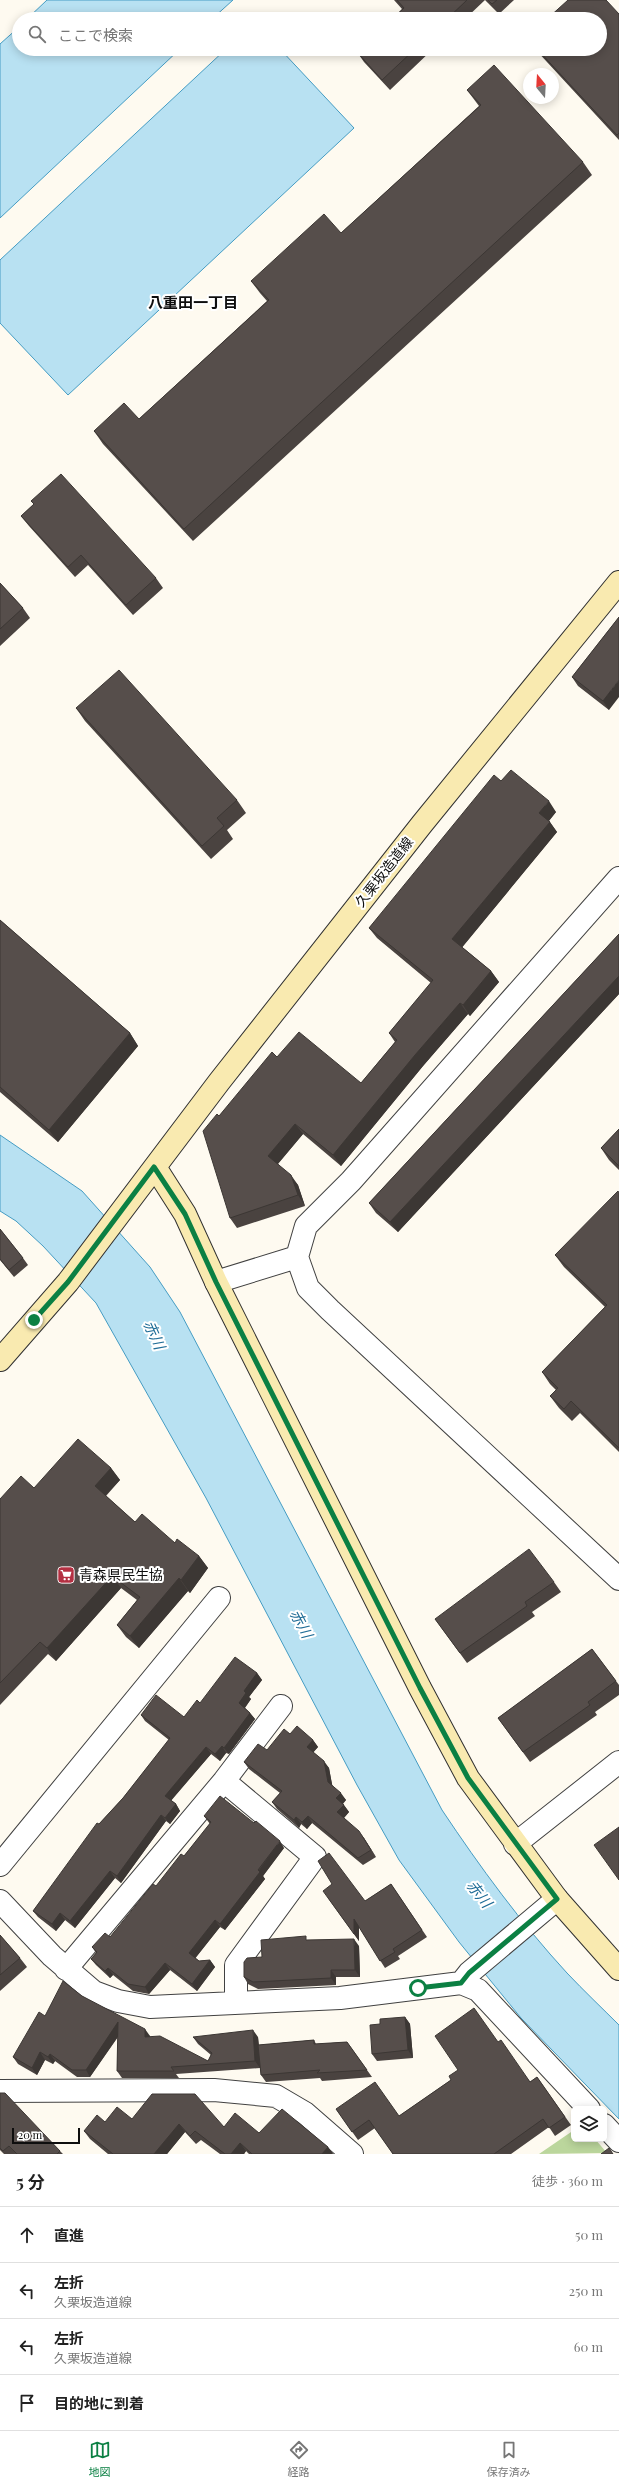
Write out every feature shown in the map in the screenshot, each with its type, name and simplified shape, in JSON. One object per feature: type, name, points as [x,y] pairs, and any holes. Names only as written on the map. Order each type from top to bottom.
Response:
[{"type":"main road","name":"久栗坂造道線","points":[[0,1360],[68,1282],[154,1167],[417,831],[619,582]]},
{"type":"main road","points":[[154,1167],[185,1214],[216,1282],[420,1688],[468,1778],[515,1844],[557,1899],[619,1969]]},
{"type":"street","points":[[619,878],[351,1181],[306,1226],[297,1257],[308,1288],[619,1579]]},
{"type":"street","points":[[216,1282],[297,1257]]},
{"type":"street","points":[[0,1865],[219,1598]]},
{"type":"street","points":[[66,1969],[224,1782],[281,1706]]},
{"type":"street","points":[[515,1844],[619,1762]]},
{"type":"street","points":[[224,1782],[315,1857],[236,1964],[236,2003]]},
{"type":"street","points":[[0,1902],[66,1969],[94,1992],[133,2005],[150,2007],[340,1998],[465,1978],[557,1899]]},
{"type":"street","points":[[465,1978],[586,2106]]},
{"type":"street","points":[[0,2091],[214,2090],[276,2096],[305,2113],[352,2154]]},
{"type":"street","points":[[607,2128],[619,2141]]},
{"type":"green space","points":[[571,2132],[571,2142],[598,2142],[607,2153],[539,2154]]},
{"type":"water","points":[[47,0],[233,0],[220,12],[34,12]]},
{"type":"water","points":[[12,33],[12,56],[173,56],[0,218],[0,44]]},
{"type":"water","points":[[219,56],[287,56],[354,128],[68,395],[0,323],[0,260]]},
{"type":"water","name":"赤川","points":[[0,1135],[82,1191],[150,1267],[180,1312],[442,1810],[486,1873],[533,1934],[567,1973],[619,2025],[619,2119],[521,2018],[459,1942],[399,1860],[357,1785],[206,1498],[96,1303],[43,1246],[16,1221],[0,1211]]},
{"type":"building","points":[[397,0],[467,0],[454,12],[400,12],[404,8]]},
{"type":"building","points":[[488,0],[497,0],[492,4]]},
{"type":"building","points":[[568,0],[606,0],[619,14],[619,133],[617,135],[559,73],[559,68],[555,68],[544,56],[607,56],[607,12],[555,12]]},
{"type":"building","points":[[361,56],[408,56],[382,80]]},
{"type":"building","points":[[494,65],[523,97],[523,104],[530,104],[583,162],[184,529],[94,431],[124,403],[139,419],[269,300],[251,281],[324,214],[341,233],[481,105],[467,90]]},
{"type":"building","points":[[61,474],[156,578],[126,605],[81,555],[68,567],[21,516],[34,504],[31,501]]},
{"type":"building","points":[[0,583],[23,608],[0,629]]},
{"type":"building","points":[[619,617],[619,680],[603,701],[572,677]]},
{"type":"building","points":[[119,670],[237,800],[217,818],[224,826],[202,846],[76,708]]},
{"type":"building","points":[[511,770],[549,801],[539,813],[550,822],[452,939],[491,971],[463,1005],[460,1003],[415,1055],[333,1155],[295,1124],[268,1156],[291,1175],[298,1195],[230,1218],[203,1131],[217,1114],[219,1116],[272,1052],[277,1057],[299,1032],[361,1083],[397,1040],[389,1033],[433,980],[369,928],[494,775],[501,781]]},
{"type":"building","points":[[0,920],[130,1033],[49,1130],[0,1087]]},
{"type":"building","points":[[619,934],[619,976],[390,1222],[369,1203]]},
{"type":"building","points":[[619,1129],[619,1166],[601,1148]]},
{"type":"building","points":[[618,1191],[619,1448],[571,1401],[564,1409],[550,1396],[558,1388],[542,1372],[607,1305],[555,1255]]},
{"type":"building","points":[[0,1229],[23,1258],[9,1270],[0,1259]]},
{"type":"building","name":"青森県民生協","points":[[78,1439],[111,1468],[95,1486],[135,1522],[142,1514],[175,1543],[177,1539],[199,1556],[181,1580],[179,1578],[130,1636],[117,1625],[140,1597],[112,1576],[47,1648],[40,1642],[0,1683],[0,1499],[21,1476],[34,1488]]},
{"type":"building","points":[[529,1549],[554,1582],[525,1602],[527,1606],[460,1653],[435,1619]]},
{"type":"building","points":[[592,1649],[616,1681],[588,1702],[590,1705],[523,1752],[498,1718]]},
{"type":"building","points":[[235,1657],[257,1673],[244,1691],[246,1693],[239,1703],[250,1713],[224,1748],[222,1746],[215,1754],[206,1747],[165,1796],[176,1804],[165,1818],[161,1815],[117,1876],[110,1871],[70,1921],[60,1913],[52,1924],[33,1911],[97,1823],[99,1824],[123,1798],[170,1738],[141,1715],[156,1695],[184,1717],[197,1700],[200,1703]]},
{"type":"building","points":[[297,1726],[313,1740],[307,1747],[324,1761],[328,1782],[341,1793],[336,1798],[344,1805],[337,1812],[359,1831],[371,1850],[358,1858],[308,1816],[302,1822],[296,1817],[294,1820],[272,1802],[282,1791],[244,1762],[258,1744],[267,1750],[284,1729],[290,1734]]},
{"type":"building","points":[[220,1796],[254,1823],[256,1821],[280,1841],[258,1870],[260,1872],[220,1924],[215,1920],[189,1953],[199,1961],[210,1960],[192,1984],[165,1963],[145,1987],[128,1984],[108,1968],[105,1971],[91,1959],[97,1952],[92,1947],[105,1933],[110,1937],[153,1884],[156,1886],[181,1854],[184,1856],[211,1822],[204,1816]]},
{"type":"building","points":[[619,1827],[619,1880],[594,1845]]},
{"type":"building","points":[[329,1853],[365,1901],[391,1884],[422,1930],[393,1949],[395,1952],[380,1961],[354,1919],[354,1934],[323,1891],[332,1884],[318,1861]]},
{"type":"building","points":[[0,1935],[20,1958],[0,1975]]},
{"type":"building","points":[[306,1936],[306,1940],[354,1939],[355,1970],[331,1970],[331,1978],[253,1982],[244,1977],[244,1962],[247,1958],[262,1957],[261,1940]]},
{"type":"building","points":[[63,1981],[82,1996],[145,2029],[145,2037],[160,2036],[208,2061],[212,2053],[193,2037],[253,2030],[255,2061],[171,2067],[174,2071],[117,2071],[118,2022],[86,2070],[72,2070],[50,2054],[48,2057],[40,2052],[32,2068],[13,2057],[39,2012],[45,2016]]},
{"type":"building","points":[[474,2008],[498,2042],[501,2040],[530,2082],[537,2077],[565,2117],[549,2128],[543,2119],[494,2154],[393,2154],[369,2120],[352,2132],[336,2109],[375,2082],[399,2116],[451,2080],[449,2076],[458,2070],[435,2036]]},
{"type":"building","points":[[405,2017],[408,2050],[372,2054],[370,2025],[380,2024],[380,2019]]},
{"type":"building","points":[[314,2040],[314,2044],[347,2042],[367,2070],[317,2073],[320,2070],[261,2075],[258,2045]]},
{"type":"building","points":[[0,2093],[5,2093],[60,2151],[57,2154],[17,2154],[9,2146],[3,2151],[0,2148]]},
{"type":"building","points":[[152,2094],[195,2094],[224,2127],[235,2113],[259,2133],[282,2109],[328,2147],[322,2154],[252,2154],[240,2143],[231,2154],[225,2154],[195,2131],[190,2136],[179,2124],[154,2154],[113,2154],[84,2131],[97,2115],[105,2122],[117,2107],[132,2119]]},
{"type":"building","points":[[609,2148],[613,2154],[601,2154]]},
{"type":"place","name":"青森県民生協","points":[[66,1575]]},
{"type":"district","name":"八重田一丁目","points":[[193,303]]},
{"type":"route","points":[[34,1320],[68,1282],[154,1167],[185,1214],[216,1282],[345,1536],[420,1688],[468,1778],[515,1844],[557,1899],[469,1973],[461,1983],[418,1988]]}]
